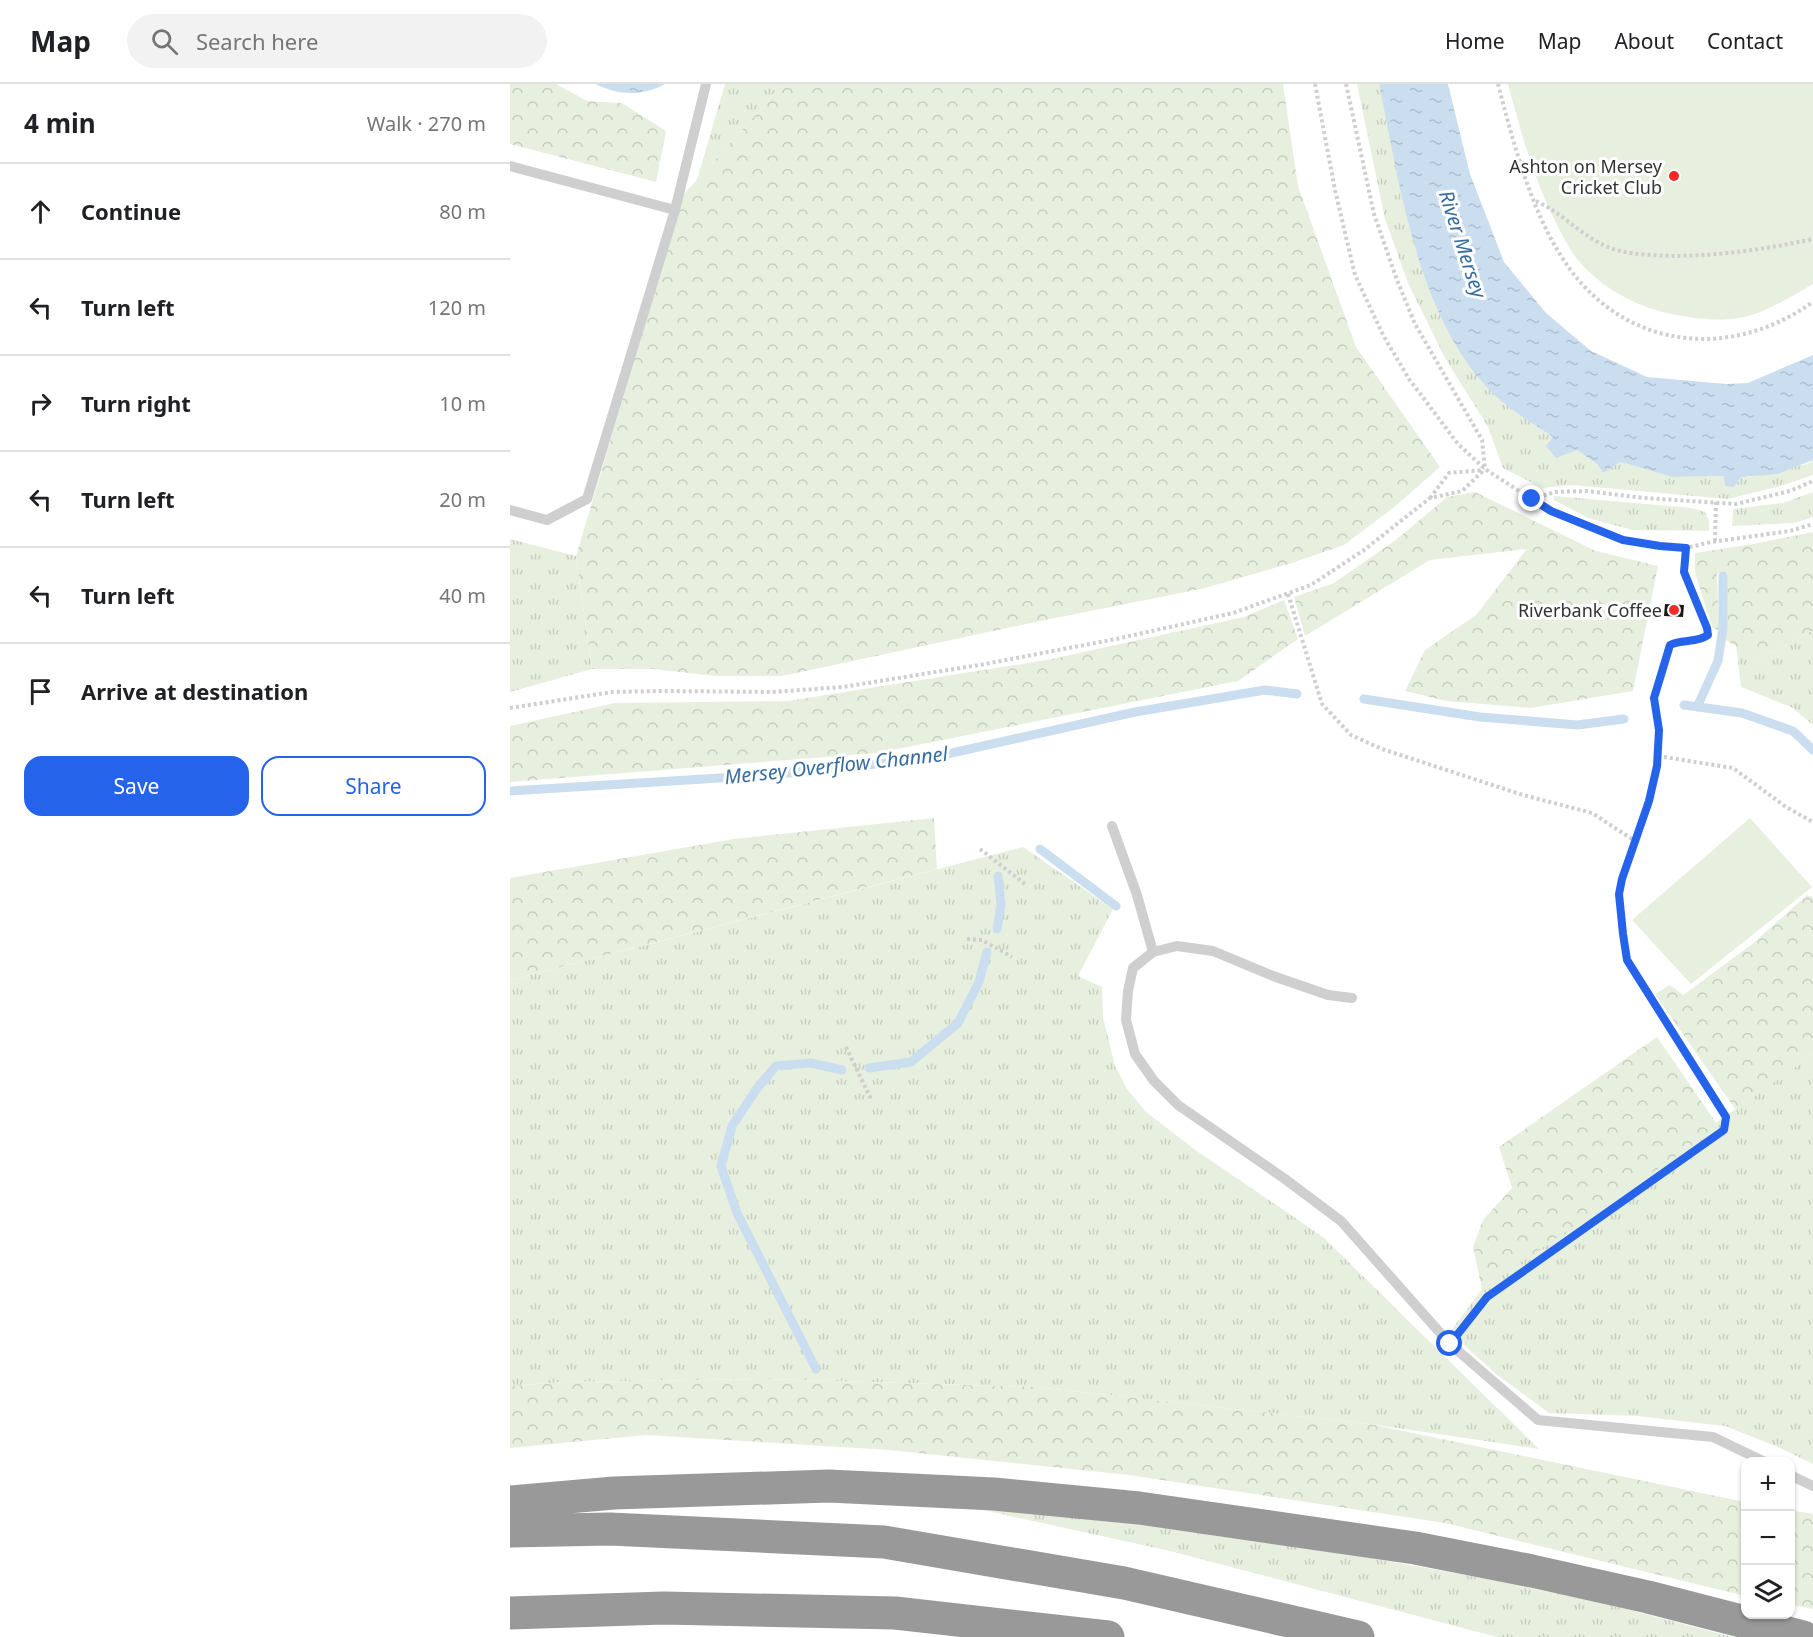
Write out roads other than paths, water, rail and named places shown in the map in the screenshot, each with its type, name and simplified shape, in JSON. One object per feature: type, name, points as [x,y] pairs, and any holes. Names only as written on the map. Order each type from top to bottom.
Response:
[{"type":"highway","points":[[510,1502],[615,1493],[829,1486],[994,1494],[1139,1508],[1415,1548],[1648,1597],[1803,1637]]},
{"type":"highway","points":[[510,1531],[610,1528],[884,1542],[1124,1583],[1358,1637]]},
{"type":"highway","points":[[510,1613],[664,1608],[895,1613],[1108,1637]]},
{"type":"lane","points":[[510,510],[547,520],[587,499],[675,210],[706,84]]},
{"type":"lane","points":[[510,166],[675,210]]},
{"type":"lane","points":[[1112,826],[1137,896],[1153,952]]},
{"type":"lane","points":[[1352,998],[1328,995],[1212,951],[1177,946],[1153,952],[1133,968],[1128,991],[1126,1020],[1135,1054],[1154,1081],[1178,1105],[1341,1221],[1450,1344],[1538,1420],[1713,1437],[1756,1457]]},
{"type":"lane","points":[[1795,1476],[1813,1486]]},
{"type":"water","points":[[595,84],[665,84],[648,91],[630,93]]},
{"type":"water","name":"River Mersey","points":[[1379,84],[1448,84],[1470,174],[1504,262],[1546,313],[1591,351],[1647,377],[1726,384],[1748,383],[1813,355],[1813,460],[1778,474],[1741,477],[1734,487],[1725,486],[1724,476],[1672,477],[1621,462],[1603,473],[1597,464],[1577,450],[1556,458],[1546,446],[1553,437],[1491,392],[1461,353],[1442,319],[1426,281],[1403,202]]},
{"type":"waterway","points":[[1697,707],[1718,661],[1723,628],[1723,576]]},
{"type":"waterway","name":"Mersey Overflow Channel","points":[[510,791],[769,775],[925,759],[1135,712],[1265,690],[1297,694]]},
{"type":"waterway","points":[[1364,699],[1480,717],[1577,725],[1624,719]]},
{"type":"waterway","points":[[1684,705],[1742,713],[1793,731],[1813,750]]},
{"type":"waterway","points":[[1040,849],[1116,906]]},
{"type":"waterway","points":[[997,929],[1001,904],[998,876]]},
{"type":"waterway","points":[[869,1068],[911,1062],[958,1023],[979,982],[987,952]]},
{"type":"waterway","points":[[816,1369],[737,1213],[721,1166],[732,1126],[758,1087],[776,1066],[811,1063],[842,1070]]},
{"type":"place","name":"Ashton on Mersey Cricket Club","points":[[1674,176]]},
{"type":"place","name":"Riverbank Coffee","points":[[1674,610]]}]
